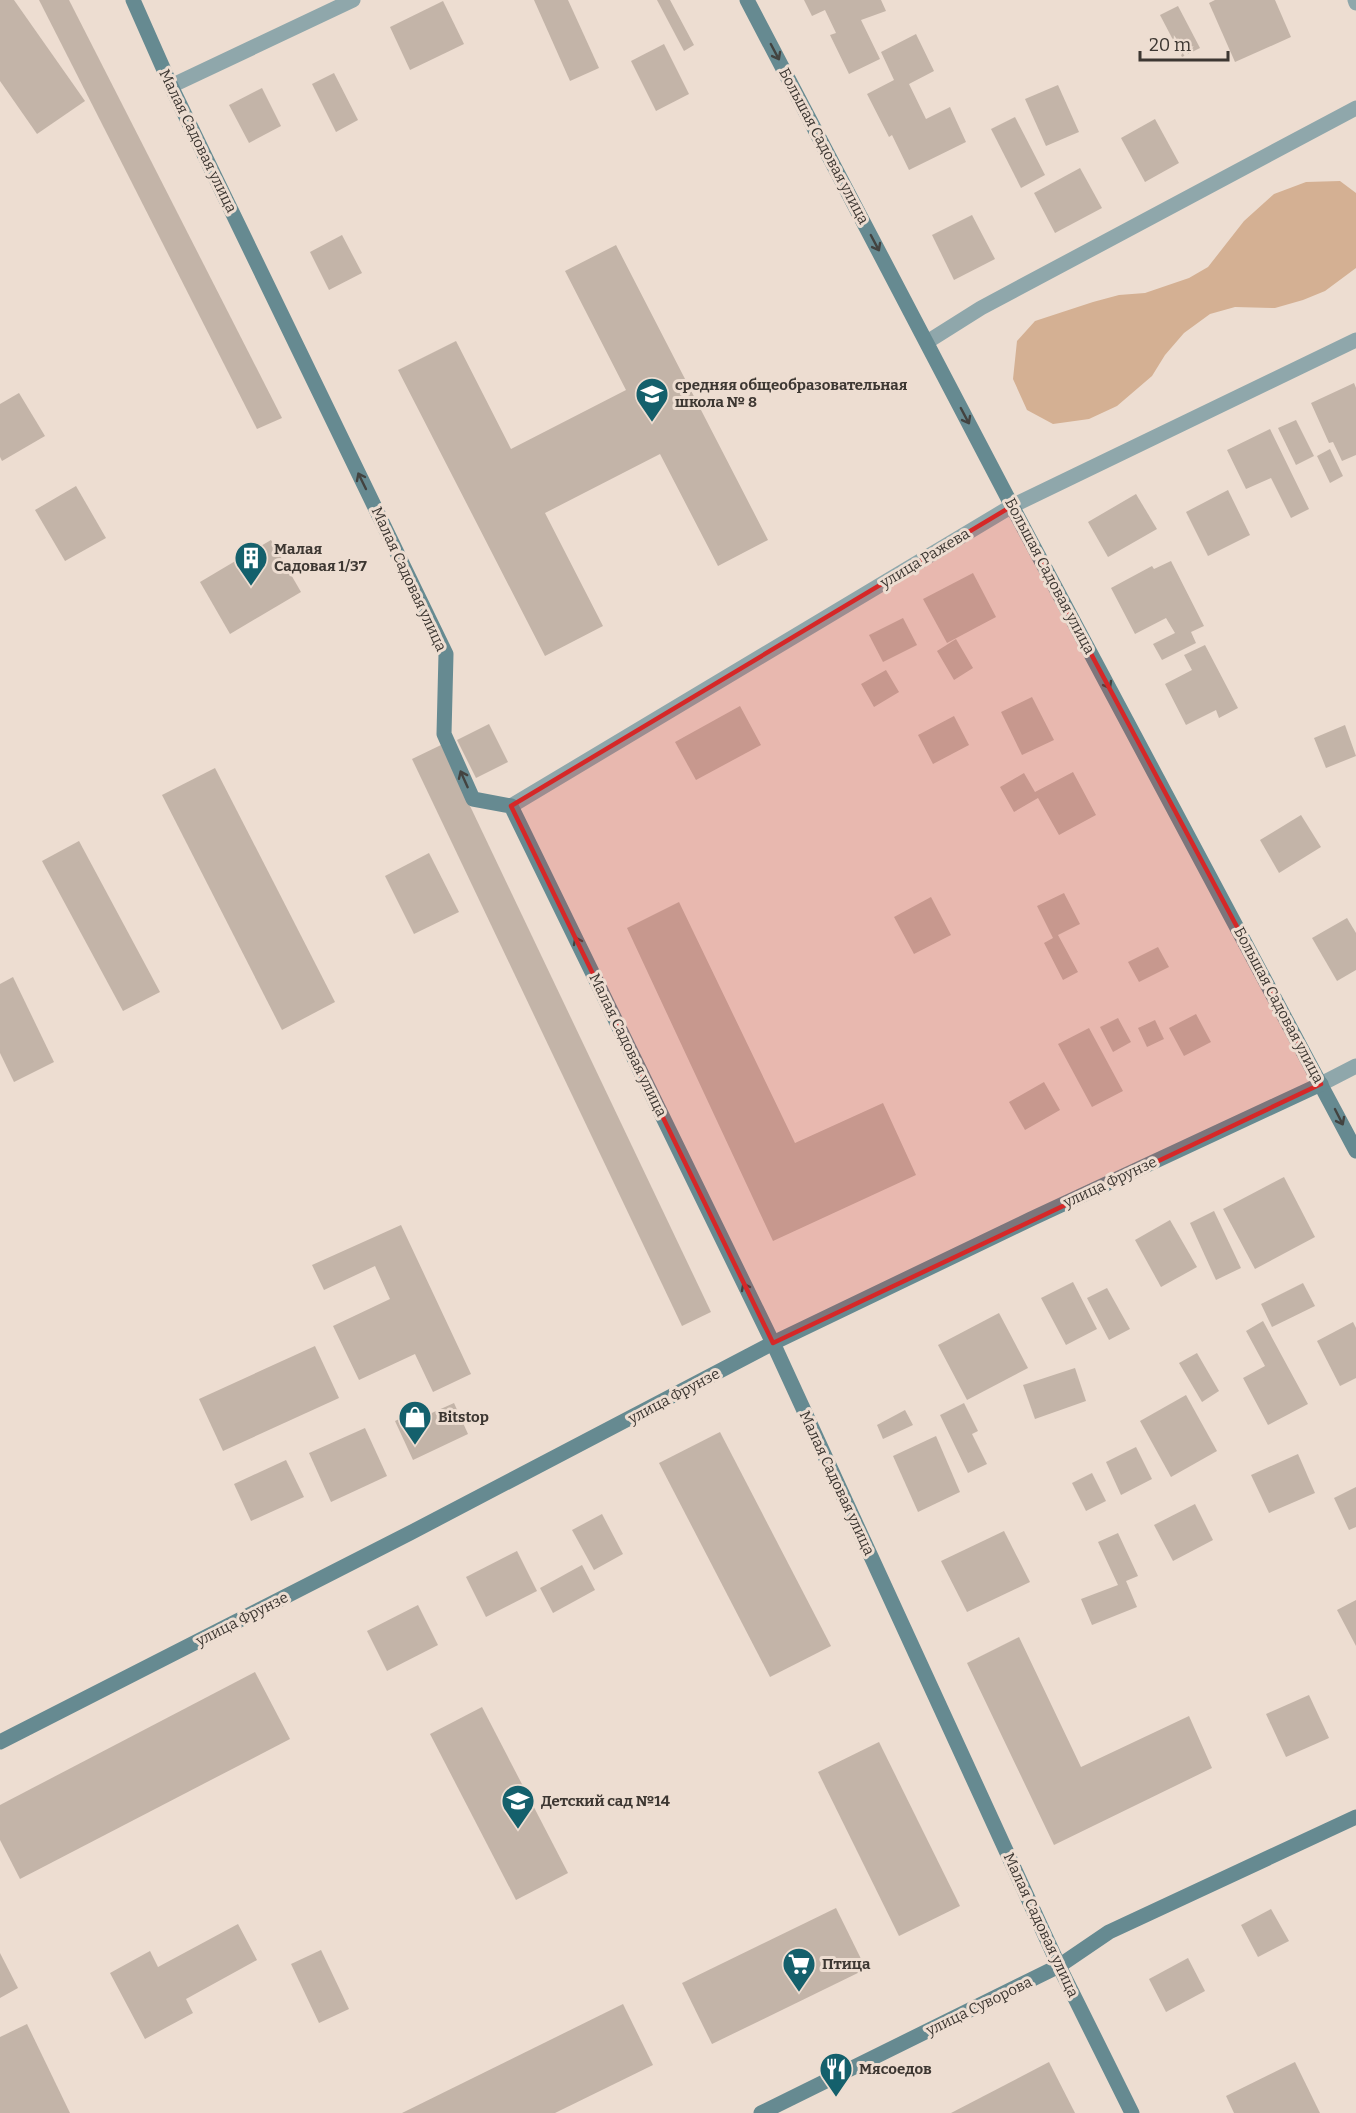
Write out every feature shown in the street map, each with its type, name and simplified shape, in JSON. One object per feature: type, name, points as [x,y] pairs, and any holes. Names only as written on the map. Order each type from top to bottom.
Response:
[{"type":"street","name":"Малая Садовая улица","points":[[133,0],[171,86],[446,654],[444,734],[473,799],[511,806],[773,1343],[1059,1966],[1132,2113]]},
{"type":"street","points":[[171,86],[353,0]]},
{"type":"street","name":"Большая Садовая улица","points":[[747,0],[1012,506],[1356,1151]]},
{"type":"street","points":[[927,342],[981,308],[1356,108]]},
{"type":"street","name":"улица Ражева","points":[[511,806],[1012,506],[1356,340]]},
{"type":"street","name":"улица Фрунзе","points":[[0,1742],[422,1527],[773,1343],[1356,1066]]},
{"type":"street","name":"улица Суворова","points":[[761,2113],[1059,1966],[1109,1932],[1356,1817]]},
{"type":"highlighted area","points":[[1012,506],[1321,1084],[773,1343],[511,806]]},
{"type":"shaded area","points":[[1340,181],[1356,193],[1356,268],[1325,291],[1275,308],[1235,307],[1210,314],[1184,333],[1165,355],[1152,376],[1117,406],[1089,419],[1053,424],[1027,410],[1013,379],[1017,341],[1035,321],[1093,302],[1119,295],[1145,293],[1189,278],[1208,267],[1244,221],[1274,194],[1306,182]]},
{"type":"building","points":[[0,0],[14,0],[85,101],[37,134],[0,81]]},
{"type":"building","points":[[39,0],[69,0],[282,418],[257,429]]},
{"type":"building","points":[[534,0],[568,0],[599,68],[570,81]]},
{"type":"building","points":[[657,0],[670,0],[694,45],[684,51]]},
{"type":"building","points":[[804,0],[881,0],[886,11],[861,20],[880,59],[849,74],[830,35],[836,33],[825,10],[812,16]]},
{"type":"building","points":[[1215,0],[1275,0],[1291,37],[1235,62],[1209,3]]},
{"type":"building","points":[[443,1],[464,44],[410,70],[390,27]]},
{"type":"building","points":[[1178,6],[1200,48],[1182,57],[1160,15]]},
{"type":"building","points":[[916,34],[934,71],[909,84],[926,119],[950,107],[966,142],[909,170],[892,135],[889,137],[867,94],[894,80],[881,52]]},
{"type":"building","points":[[664,44],[689,94],[656,111],[631,61]]},
{"type":"building","points":[[334,73],[358,120],[336,132],[312,84]]},
{"type":"building","points":[[1058,85],[1079,132],[1046,146],[1025,99]]},
{"type":"building","points":[[262,88],[281,126],[249,143],[229,105]]},
{"type":"building","points":[[1015,117],[1045,175],[1021,188],[991,129]]},
{"type":"building","points":[[1155,119],[1179,163],[1145,182],[1121,138]]},
{"type":"building","points":[[1080,168],[1102,208],[1055,233],[1034,193]]},
{"type":"building","points":[[972,215],[995,259],[954,280],[932,235]]},
{"type":"building","points":[[342,235],[362,273],[329,290],[310,252]]},
{"type":"building","points":[[616,245],[768,540],[718,566],[660,454],[545,513],[603,626],[545,656],[398,370],[456,341],[511,449],[626,390],[565,271]]},
{"type":"building","points":[[1354,383],[1356,388],[1356,455],[1342,461],[1333,442],[1329,443],[1311,403]]},
{"type":"building","points":[[19,393],[45,436],[2,461],[0,457],[0,404]]},
{"type":"building","points":[[1296,420],[1314,456],[1296,465],[1278,428]]},
{"type":"building","points":[[1270,429],[1309,509],[1291,518],[1271,478],[1246,489],[1227,450]]},
{"type":"building","points":[[1330,449],[1343,476],[1330,483],[1317,456]]},
{"type":"building","points":[[76,486],[106,538],[65,561],[35,510]]},
{"type":"building","points":[[1228,490],[1250,535],[1208,556],[1186,512]]},
{"type":"building","points":[[1136,494],[1157,529],[1108,557],[1088,522]]},
{"type":"building","name":"Малая Садовая 1/37","points":[[271,540],[301,592],[230,634],[200,582]]},
{"type":"building","points":[[1171,561],[1204,626],[1191,632],[1196,643],[1162,660],[1153,644],[1175,633],[1166,618],[1135,634],[1111,588],[1152,566],[1154,569]]},
{"type":"building","points":[[973,573],[996,617],[947,643],[923,599]]},
{"type":"building","points":[[903,618],[917,645],[883,662],[869,635]]},
{"type":"building","points":[[956,639],[973,668],[954,680],[937,651]]},
{"type":"building","points":[[1205,645],[1238,708],[1219,718],[1216,710],[1186,725],[1165,684],[1192,670],[1184,655]]},
{"type":"building","points":[[886,670],[899,692],[874,707],[861,684]]},
{"type":"building","points":[[1032,697],[1054,740],[1022,755],[1001,712]]},
{"type":"building","points":[[740,706],[761,745],[696,780],[675,742]]},
{"type":"building","points":[[954,716],[969,745],[933,764],[918,735]]},
{"type":"building","points":[[489,724],[508,762],[476,778],[457,740]]},
{"type":"building","points":[[1345,725],[1356,756],[1326,768],[1314,738]]},
{"type":"building","points":[[441,745],[711,1312],[682,1326],[412,759]]},
{"type":"building","points":[[215,768],[335,1002],[282,1030],[162,795]]},
{"type":"building","points":[[1073,772],[1096,815],[1059,835],[1038,798],[1014,812],[1000,787],[1024,773],[1035,792]]},
{"type":"building","points":[[1301,815],[1321,847],[1279,873],[1260,840]]},
{"type":"building","points":[[79,841],[160,992],[123,1011],[42,861]]},
{"type":"building","points":[[429,853],[459,912],[414,934],[385,876]]},
{"type":"building","points":[[1064,893],[1080,924],[1058,935],[1078,972],[1063,980],[1044,943],[1053,938],[1037,906]]},
{"type":"building","points":[[931,897],[951,935],[914,954],[894,917]]},
{"type":"building","points":[[679,902],[795,1143],[883,1103],[916,1175],[773,1241],[627,928]]},
{"type":"building","points":[[1347,918],[1356,933],[1356,970],[1337,981],[1312,938]]},
{"type":"building","points":[[1158,947],[1169,967],[1139,982],[1128,962]]},
{"type":"building","points":[[13,977],[54,1062],[14,1082],[0,1053],[0,984]]},
{"type":"building","points":[[1196,1014],[1211,1042],[1184,1056],[1169,1028]]},
{"type":"building","points":[[1118,1018],[1131,1042],[1113,1052],[1100,1027]]},
{"type":"building","points":[[1155,1020],[1164,1039],[1147,1047],[1138,1028]]},
{"type":"building","points":[[1089,1028],[1123,1091],[1092,1107],[1058,1044]]},
{"type":"building","points":[[1044,1082],[1060,1110],[1025,1130],[1009,1102]]},
{"type":"building","points":[[1284,1177],[1315,1237],[1255,1269],[1223,1209]]},
{"type":"building","points":[[1214,1211],[1241,1268],[1216,1280],[1190,1223]]},
{"type":"building","points":[[1170,1220],[1197,1267],[1161,1287],[1135,1240]]},
{"type":"building","points":[[401,1225],[471,1374],[433,1392],[415,1354],[359,1380],[333,1326],[390,1299],[375,1266],[324,1290],[312,1265]]},
{"type":"building","points":[[1073,1282],[1097,1329],[1066,1345],[1041,1298]]},
{"type":"building","points":[[1303,1283],[1315,1306],[1272,1327],[1261,1304]]},
{"type":"building","points":[[1107,1288],[1130,1329],[1109,1340],[1087,1298]]},
{"type":"building","points":[[999,1313],[1028,1368],[967,1400],[938,1345]]},
{"type":"building","points":[[1263,1321],[1308,1404],[1268,1425],[1243,1378],[1265,1366],[1246,1331]]},
{"type":"building","points":[[1353,1322],[1356,1328],[1356,1378],[1340,1386],[1317,1341]]},
{"type":"building","points":[[315,1346],[339,1398],[223,1451],[199,1399]]},
{"type":"building","points":[[1197,1353],[1219,1391],[1202,1402],[1179,1363]]},
{"type":"building","points":[[1075,1368],[1086,1401],[1035,1419],[1023,1385]]},
{"type":"building","points":[[1186,1395],[1217,1451],[1171,1477],[1140,1421]]},
{"type":"building","points":[[454,1403],[468,1434],[413,1460],[395,1421],[422,1408],[425,1416]]},
{"type":"building","points":[[964,1403],[978,1431],[972,1434],[987,1464],[968,1473],[940,1415]]},
{"type":"building","points":[[905,1410],[913,1425],[883,1439],[877,1425]]},
{"type":"building","points":[[365,1428],[387,1476],[331,1502],[309,1453]]},
{"type":"building","points":[[720,1432],[831,1646],[770,1677],[659,1463]]},
{"type":"building","points":[[936,1436],[960,1492],[918,1512],[893,1456]]},
{"type":"building","points":[[1136,1447],[1152,1479],[1121,1495],[1106,1462]]},
{"type":"building","points":[[1298,1454],[1315,1493],[1269,1513],[1251,1475]]},
{"type":"building","points":[[286,1460],[304,1497],[251,1521],[234,1484]]},
{"type":"building","points":[[1092,1473],[1106,1501],[1086,1511],[1072,1483]]},
{"type":"building","points":[[1356,1487],[1356,1527],[1349,1530],[1334,1498]]},
{"type":"building","points":[[1195,1504],[1213,1540],[1173,1561],[1154,1525]]},
{"type":"building","points":[[602,1514],[623,1554],[594,1570],[572,1530]]},
{"type":"building","points":[[1004,1531],[1030,1582],[967,1612],[941,1561]]},
{"type":"building","points":[[1118,1533],[1138,1576],[1126,1581],[1137,1607],[1092,1625],[1081,1599],[1118,1585],[1098,1542]]},
{"type":"building","points":[[517,1551],[537,1591],[486,1617],[466,1577]]},
{"type":"building","points":[[582,1565],[595,1590],[553,1613],[540,1588]]},
{"type":"building","points":[[1356,1600],[1356,1646],[1337,1610]]},
{"type":"building","points":[[418,1605],[438,1645],[387,1671],[367,1631]]},
{"type":"building","points":[[1019,1637],[1081,1767],[1189,1716],[1212,1768],[1054,1845],[967,1663]]},
{"type":"building","points":[[255,1672],[290,1739],[20,1879],[0,1840],[0,1805]]},
{"type":"building","points":[[1309,1695],[1329,1738],[1286,1757],[1266,1714]]},
{"type":"building","points":[[482,1707],[568,1873],[516,1900],[430,1734]]},
{"type":"building","points":[[879,1742],[960,1906],[899,1936],[818,1772]]},
{"type":"building","points":[[836,1908],[866,1969],[712,2044],[682,1983]]},
{"type":"building","points":[[1271,1909],[1289,1941],[1258,1957],[1241,1925]]},
{"type":"building","points":[[238,1924],[257,1960],[186,1999],[193,2013],[145,2039],[110,1973],[150,1951],[158,1967]]},
{"type":"building","points":[[321,1950],[349,2009],[319,2023],[291,1964]]},
{"type":"building","points":[[0,1953],[18,1988],[0,1998]]},
{"type":"building","points":[[1188,1958],[1205,1991],[1166,2012],[1149,1979]]},
{"type":"building","points":[[623,2004],[653,2065],[555,2113],[402,2113]]},
{"type":"building","points":[[27,2024],[70,2113],[0,2113],[0,2037]]},
{"type":"building","points":[[1049,2062],[1075,2113],[951,2113]]},
{"type":"building","points":[[1295,2062],[1320,2113],[1234,2113],[1226,2096]]},
{"type":"place","name":"средняя общеобразовательная школа № 8","points":[[652,423]]},
{"type":"place","name":"Малая Садовая 1/37","points":[[251,587]]},
{"type":"place","name":"Bitstop","points":[[415,1446]]},
{"type":"place","name":"Детский сад №14","points":[[518,1830]]},
{"type":"place","name":"Птица","points":[[799,1993]]},
{"type":"place","name":"Мясоедов","points":[[836,2098]]}]
